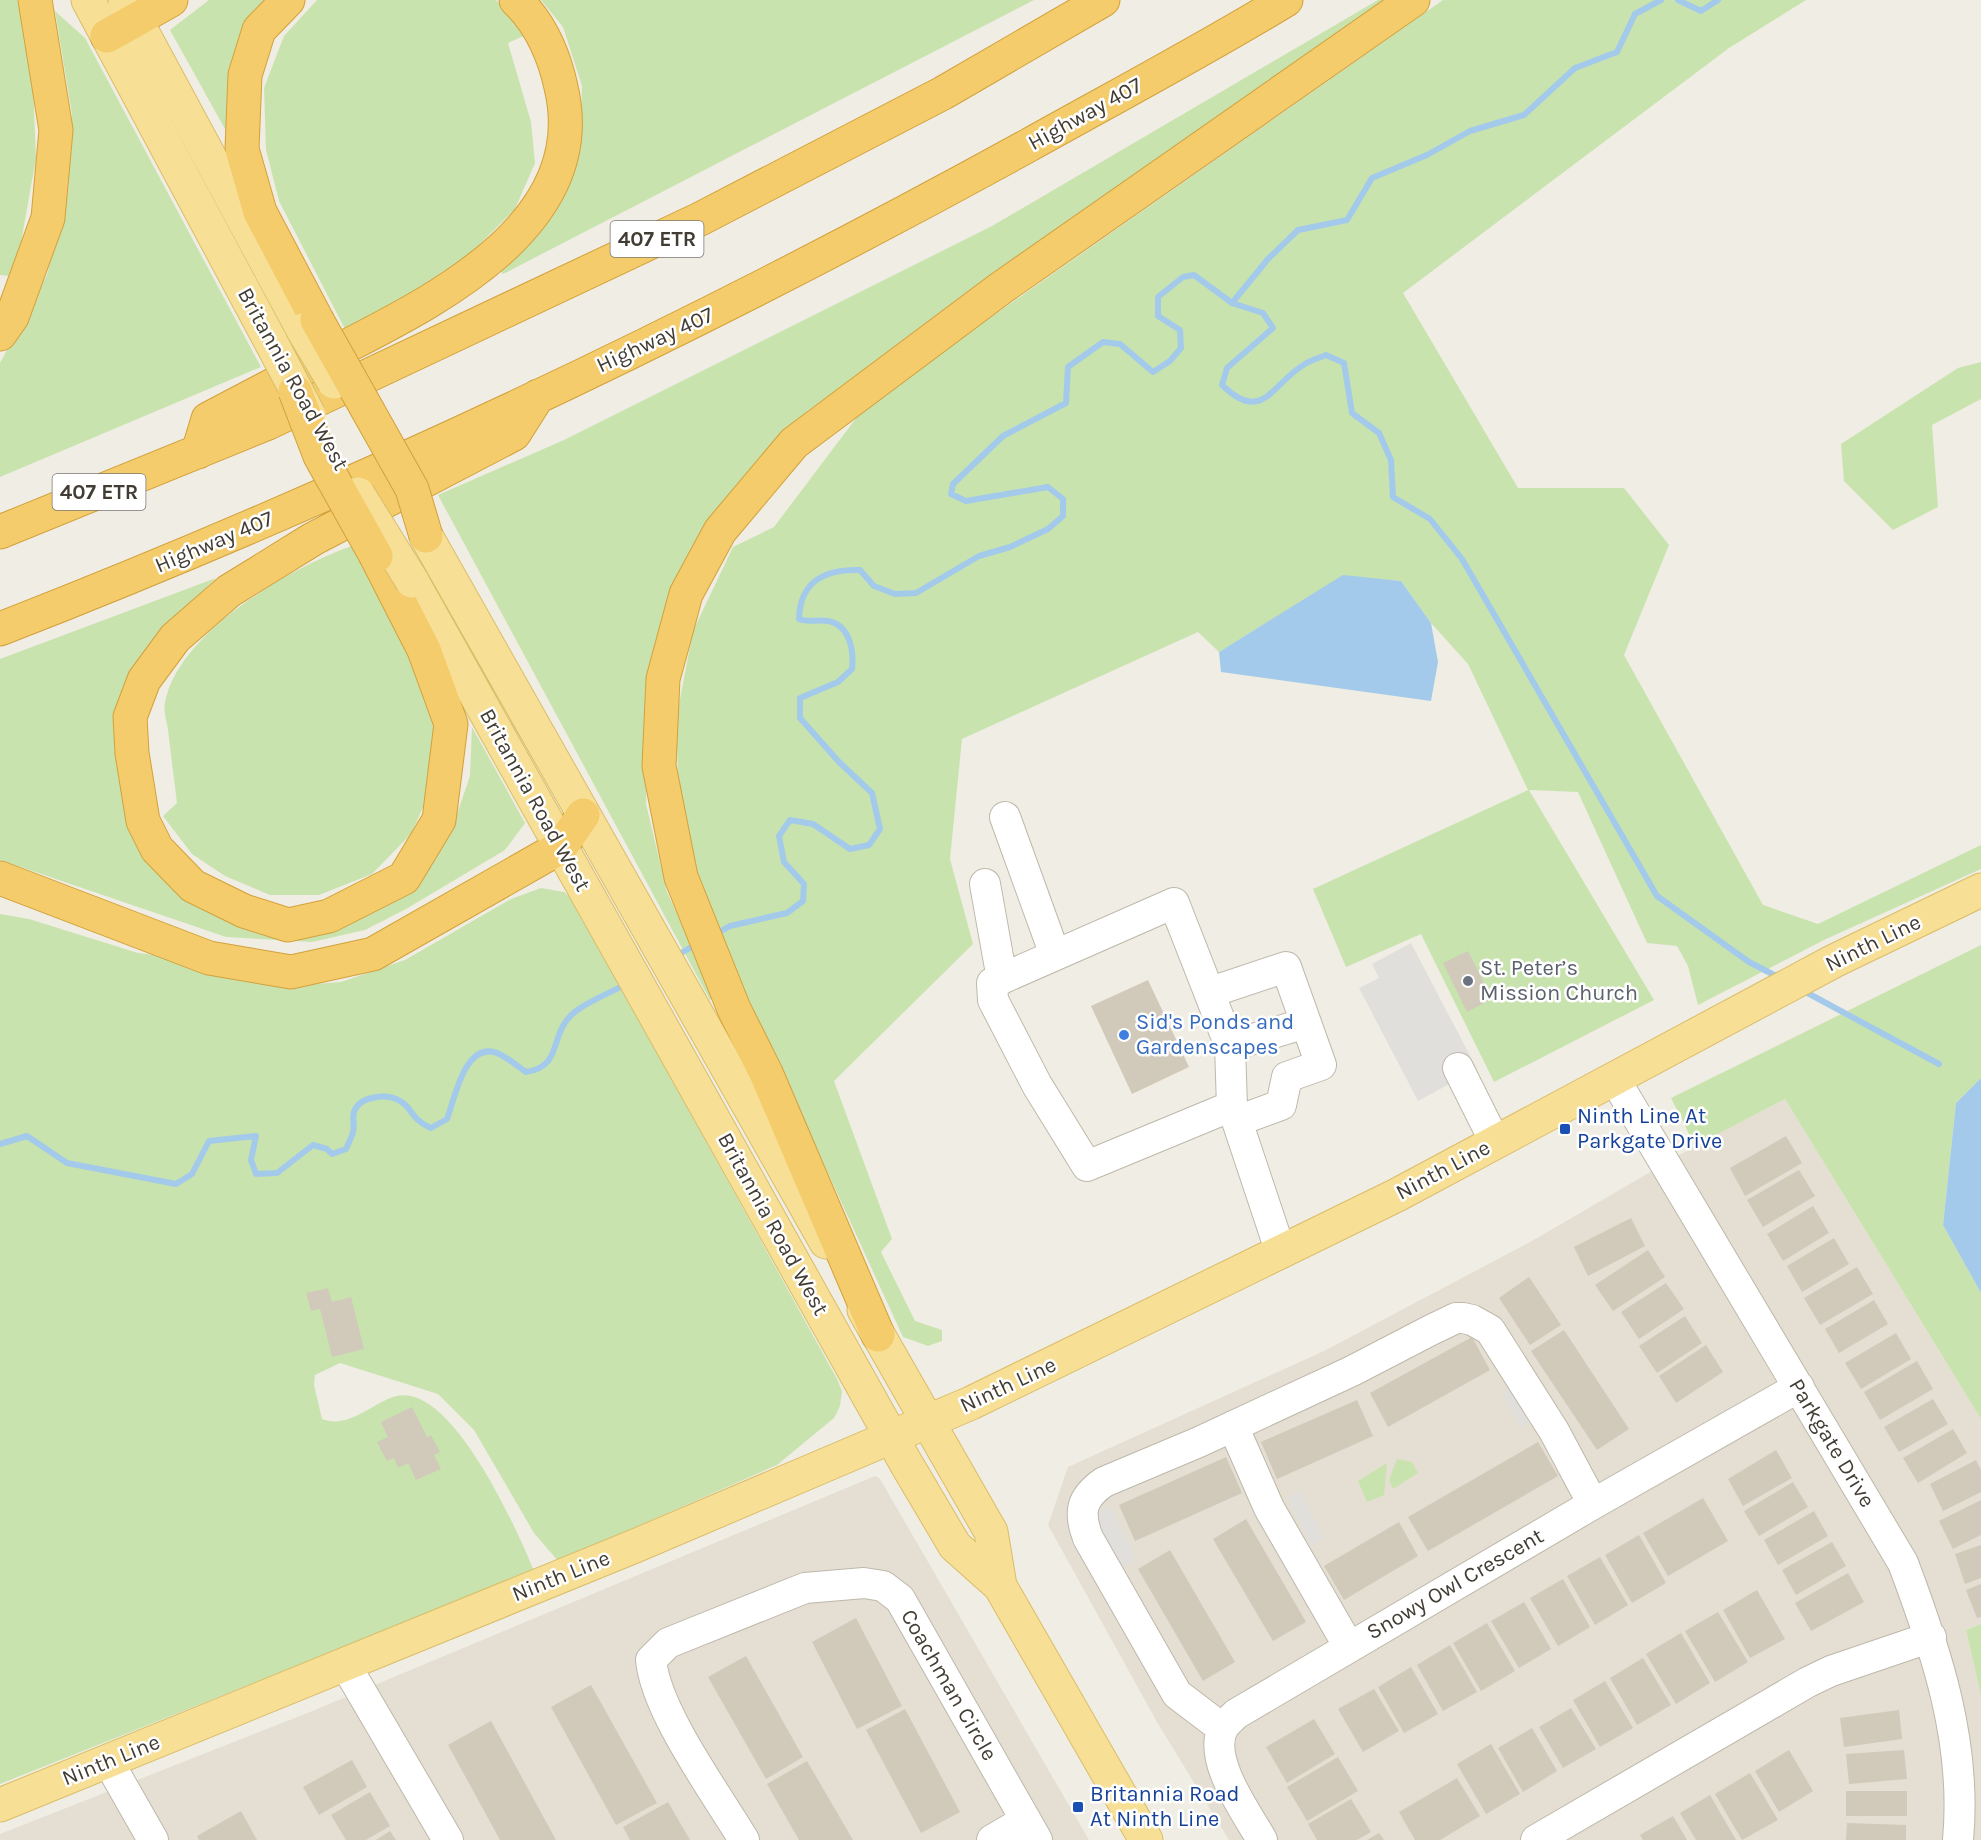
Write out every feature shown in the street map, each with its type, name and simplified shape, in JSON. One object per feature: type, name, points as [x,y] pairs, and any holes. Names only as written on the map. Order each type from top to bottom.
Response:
[{"type":"highway","points":[[0,334],[12,317],[48,218],[56,130],[34,0]]},
{"type":"highway","points":[[107,36],[130,10],[171,0]]},
{"type":"highway","points":[[288,0],[259,30],[255,41],[245,75],[242,149],[260,212],[310,325],[412,489],[434,550]]},
{"type":"highway","points":[[198,452],[208,419],[423,307],[498,255],[545,198],[565,144],[567,110],[557,68],[533,16],[516,0]]},
{"type":"highway","name":"407 ETR","points":[[0,532],[198,452],[468,330],[700,219],[943,93],[1103,0]]},
{"type":"highway","name":"Highway 407","points":[[0,629],[319,498],[720,309],[926,201],[1224,37],[1286,0]]},
{"type":"highway","points":[[878,1335],[775,1093],[734,1009],[681,877],[659,766],[663,679],[686,594],[720,531],[773,465],[794,443],[1001,288],[1413,0]]},
{"type":"highway","points":[[295,391],[320,456],[376,556],[424,650],[452,724],[439,820],[404,878],[329,916],[288,925],[244,911],[193,886],[158,849],[143,821],[132,753],[130,717],[144,680],[175,638],[230,591],[313,539],[514,434],[538,396]]},
{"type":"highway","points":[[0,878],[209,958],[291,972],[373,954],[561,847],[583,815]]},
{"type":"main road","name":"Britannia Road West","points":[[88,0],[295,391],[412,581],[891,1437],[955,1546],[1000,1587],[1146,1840]]},
{"type":"main road","name":"Britannia Road West","points":[[130,10],[310,325]]},
{"type":"main road","name":"Britannia Road West","points":[[434,550],[991,1532],[1000,1587]]},
{"type":"main road","name":"Ninth Line","points":[[0,1805],[891,1437],[1002,1388],[1397,1195],[1834,961],[1981,890]]},
{"type":"street","points":[[1005,817],[1055,955]]},
{"type":"street","points":[[985,884],[1002,979]]},
{"type":"street","points":[[1211,992],[1286,967],[1321,1065],[1287,1077],[1281,1105],[1235,1114],[1087,1166],[1037,1085],[993,1000],[992,983],[1174,903],[1211,992],[1230,1046],[1235,1114],[1281,1253]]},
{"type":"street","points":[[1230,1046],[1306,1023]]},
{"type":"street","points":[[1458,1068],[1495,1142]]},
{"type":"street","name":"Parkgate Drive","points":[[1614,1078],[1903,1563],[1931,1637],[1953,1720],[1959,1773],[1958,1840]]},
{"type":"street","points":[[1262,1840],[1225,1773],[1220,1751],[1223,1729],[1177,1694],[1088,1538],[1081,1521],[1081,1505],[1091,1490],[1104,1482],[1352,1371],[1456,1318],[1472,1320],[1490,1330],[1554,1431],[1593,1504]]},
{"type":"street","name":"Snowy Owl Crescent","points":[[1223,1729],[1236,1714],[1593,1504],[1799,1387]]},
{"type":"street","points":[[1233,1425],[1269,1508],[1349,1647]]},
{"type":"street","name":"Coachman Circle","points":[[744,1840],[672,1719],[653,1681],[651,1660],[668,1643],[804,1588],[864,1583],[883,1586],[900,1599],[1031,1830]]},
{"type":"street","points":[[1536,1840],[1808,1682],[1831,1671],[1931,1637]]},
{"type":"street","points":[[345,1664],[448,1840]]},
{"type":"street","points":[[108,1761],[153,1840]]},
{"type":"street","points":[[992,1840],[1031,1830]]},
{"type":"shaded area","points":[[1411,943],[1477,1069],[1418,1101],[1359,988],[1379,978],[1372,964]]},
{"type":"shaded area","points":[[1785,1099],[1981,1419],[1981,1624],[1966,1630],[1981,1696],[1981,1840],[1229,1840],[1157,1722],[1048,1525],[1068,1467],[1324,1351],[1532,1241],[1695,1146]]},
{"type":"shaded area","points":[[1512,1388],[1531,1421],[1521,1427],[1502,1394]]},
{"type":"shaded area","points":[[875,1476],[880,1479],[1089,1840],[0,1840],[0,1834],[310,1712]]},
{"type":"shaded area","points":[[1300,1491],[1324,1539],[1311,1546],[1287,1497]]},
{"type":"shaded area","points":[[1110,1507],[1136,1560],[1120,1568],[1094,1514]]},
{"type":"green space","points":[[0,0],[17,0],[32,60],[36,158],[20,248],[10,276],[0,275]]},
{"type":"green space","points":[[209,0],[272,0],[233,126],[225,129],[170,30]]},
{"type":"green space","points":[[317,0],[496,0],[528,34],[508,43],[531,122],[535,163],[515,209],[472,252],[348,335],[279,201],[266,150],[264,88],[284,36]]},
{"type":"green space","points":[[541,0],[1034,0],[503,274],[499,270],[529,243],[563,197],[580,145],[582,86],[563,27]]},
{"type":"green space","points":[[1378,0],[1392,0],[807,411],[718,508],[675,587],[648,694],[646,804],[667,892],[714,996],[710,1000],[438,495],[564,440],[992,226]]},
{"type":"green space","points":[[1443,0],[1806,0],[1729,48],[1403,293],[1518,488],[1624,488],[1669,545],[1624,655],[1763,905],[1818,924],[1981,845],[1981,869],[1826,939],[1698,1005],[1688,966],[1677,946],[1647,943],[1578,792],[1529,790],[1654,1000],[1494,1082],[1421,934],[1346,967],[1313,889],[1528,790],[1468,664],[1431,623],[1401,581],[1341,577],[1219,652],[1198,632],[962,739],[950,859],[973,944],[834,1081],[892,1239],[881,1252],[915,1321],[942,1330],[942,1341],[928,1346],[903,1337],[731,961],[702,890],[679,804],[676,720],[693,631],[733,547],[774,527],[866,405]]},
{"type":"green space","points":[[55,11],[85,38],[261,367],[0,477],[0,363],[47,275],[68,193],[72,114]]},
{"type":"green space","points":[[1981,362],[1981,399],[1932,425],[1938,507],[1893,530],[1844,481],[1841,444],[1958,368]]},
{"type":"green space","points":[[361,543],[423,666],[438,731],[434,783],[411,834],[372,874],[319,895],[270,895],[225,876],[192,854],[163,816],[177,803],[165,703],[174,677],[192,651],[216,626],[274,583],[335,552]]},
{"type":"green space","points":[[216,578],[165,627],[121,716],[118,777],[133,825],[205,905],[345,920],[453,826],[470,776],[472,727],[525,823],[505,850],[406,909],[365,930],[312,942],[226,937],[0,860],[0,659]]},
{"type":"green space","points":[[541,888],[564,892],[573,900],[837,1379],[842,1391],[840,1406],[834,1418],[777,1465],[558,1561],[534,1533],[474,1430],[438,1394],[340,1363],[315,1375],[314,1385],[322,1419],[341,1421],[350,1419],[393,1397],[415,1397],[437,1410],[458,1432],[478,1461],[513,1524],[534,1571],[0,1784],[0,914],[29,919],[138,953],[165,956],[303,985],[341,982],[405,960],[511,899]]},
{"type":"green space","points":[[1981,945],[1981,1078],[1956,1103],[1943,1225],[1981,1293],[1981,1419],[1785,1099],[1695,1146],[1671,1098]]},
{"type":"green space","points":[[1397,1459],[1412,1462],[1418,1473],[1393,1489],[1389,1480]]},
{"type":"green space","points":[[1387,1463],[1384,1495],[1367,1502],[1358,1481]]},
{"type":"green space","points":[[1981,1624],[1981,1696],[1966,1630]]},
{"type":"water","points":[[1343,575],[1401,581],[1431,623],[1438,662],[1431,701],[1221,672],[1219,652]]},
{"type":"water","points":[[1981,1078],[1981,1293],[1943,1225],[1956,1103]]},
{"type":"building","name":"St. Peter’s Mission Church","points":[[1468,951],[1492,999],[1467,1012],[1443,963]]},
{"type":"building","points":[[1148,980],[1189,1067],[1132,1094],[1091,1006]]},
{"type":"building","points":[[1786,1136],[1802,1163],[1745,1196],[1730,1168]]},
{"type":"building","points":[[1799,1170],[1815,1196],[1763,1227],[1747,1200]]},
{"type":"building","points":[[1813,1206],[1829,1233],[1783,1261],[1767,1234]]},
{"type":"building","points":[[1631,1218],[1645,1246],[1588,1276],[1574,1247]]},
{"type":"building","points":[[1834,1238],[1849,1264],[1802,1292],[1787,1266]]},
{"type":"building","points":[[1648,1250],[1665,1277],[1613,1311],[1595,1285]]},
{"type":"building","points":[[1857,1267],[1873,1294],[1820,1325],[1804,1298]]},
{"type":"building","points":[[1529,1277],[1561,1325],[1530,1345],[1499,1298]]},
{"type":"building","points":[[1666,1283],[1684,1309],[1639,1339],[1621,1312]]},
{"type":"building","points":[[328,1288],[332,1302],[351,1297],[364,1349],[332,1357],[320,1309],[311,1311],[306,1293]]},
{"type":"building","points":[[1874,1300],[1888,1324],[1839,1353],[1825,1329]]},
{"type":"building","points":[[1685,1316],[1702,1343],[1657,1373],[1639,1346]]},
{"type":"building","points":[[1564,1330],[1629,1429],[1597,1450],[1531,1351]]},
{"type":"building","points":[[1896,1333],[1911,1359],[1861,1389],[1845,1363]]},
{"type":"building","points":[[1472,1337],[1490,1370],[1388,1427],[1370,1393]]},
{"type":"building","points":[[1706,1345],[1723,1372],[1676,1403],[1659,1376]]},
{"type":"building","points":[[1917,1361],[1933,1389],[1880,1420],[1864,1392]]},
{"type":"building","points":[[1933,1399],[1948,1424],[1899,1452],[1884,1427]]},
{"type":"building","points":[[1357,1400],[1373,1436],[1277,1479],[1261,1442]]},
{"type":"building","points":[[412,1407],[427,1437],[431,1435],[440,1452],[434,1455],[441,1469],[416,1480],[408,1463],[398,1468],[394,1458],[387,1461],[377,1442],[388,1437],[381,1422]]},
{"type":"building","points":[[1953,1429],[1967,1453],[1918,1483],[1903,1458]]},
{"type":"building","points":[[1538,1442],[1558,1476],[1428,1551],[1408,1517]]},
{"type":"building","points":[[1776,1450],[1792,1478],[1743,1506],[1728,1479]]},
{"type":"building","points":[[1226,1457],[1242,1493],[1135,1541],[1119,1505]]},
{"type":"building","points":[[1976,1460],[1981,1470],[1981,1492],[1943,1511],[1930,1484]]},
{"type":"building","points":[[1793,1482],[1808,1507],[1759,1536],[1744,1511]]},
{"type":"building","points":[[1703,1498],[1728,1541],[1668,1576],[1643,1533]]},
{"type":"building","points":[[1981,1500],[1981,1535],[1953,1549],[1939,1521]]},
{"type":"building","points":[[1814,1511],[1828,1536],[1778,1565],[1764,1540]]},
{"type":"building","points":[[1246,1519],[1306,1622],[1273,1641],[1213,1539]]},
{"type":"building","points":[[1399,1522],[1418,1556],[1344,1600],[1324,1566]]},
{"type":"building","points":[[1639,1535],[1666,1583],[1632,1603],[1605,1555]]},
{"type":"building","points":[[1832,1542],[1846,1566],[1796,1595],[1782,1570]]},
{"type":"building","points":[[1981,1545],[1981,1578],[1965,1584],[1955,1554]]},
{"type":"building","points":[[1170,1550],[1235,1662],[1203,1681],[1138,1569]]},
{"type":"building","points":[[1600,1557],[1628,1605],[1595,1625],[1567,1576]]},
{"type":"building","points":[[1848,1573],[1864,1602],[1811,1631],[1795,1603]]},
{"type":"building","points":[[1563,1579],[1590,1627],[1558,1646],[1530,1598]]},
{"type":"building","points":[[1981,1584],[1981,1617],[1977,1618],[1966,1590]]},
{"type":"building","points":[[1757,1590],[1785,1639],[1750,1658],[1723,1610]]},
{"type":"building","points":[[1524,1602],[1551,1649],[1519,1668],[1491,1621]]},
{"type":"building","points":[[1718,1612],[1748,1662],[1715,1682],[1685,1631]]},
{"type":"building","points":[[856,1618],[902,1706],[857,1729],[812,1642]]},
{"type":"building","points":[[1487,1623],[1515,1671],[1481,1691],[1453,1643]]},
{"type":"building","points":[[1681,1633],[1710,1683],[1676,1704],[1646,1654]]},
{"type":"building","points":[[1450,1645],[1477,1692],[1443,1711],[1417,1665]]},
{"type":"building","points":[[746,1656],[803,1757],[766,1779],[708,1677]]},
{"type":"building","points":[[1643,1658],[1671,1705],[1637,1725],[1610,1678]]},
{"type":"building","points":[[1411,1667],[1438,1714],[1404,1733],[1378,1687]]},
{"type":"building","points":[[1605,1681],[1633,1728],[1600,1747],[1573,1700]]},
{"type":"building","points":[[591,1685],[657,1803],[616,1825],[551,1707]]},
{"type":"building","points":[[1374,1689],[1399,1731],[1363,1752],[1338,1709]]},
{"type":"building","points":[[1571,1708],[1596,1749],[1563,1768],[1539,1727]]},
{"type":"building","points":[[905,1709],[960,1812],[921,1833],[866,1730]]},
{"type":"building","points":[[1899,1710],[1902,1739],[1844,1747],[1840,1718]]},
{"type":"building","points":[[1314,1719],[1335,1754],[1287,1783],[1266,1747]]},
{"type":"building","points":[[491,1721],[556,1840],[500,1840],[448,1745]]},
{"type":"building","points":[[1532,1728],[1557,1771],[1523,1792],[1498,1748]]},
{"type":"building","points":[[1491,1744],[1520,1794],[1486,1814],[1457,1764]]},
{"type":"building","points":[[1789,1750],[1813,1791],[1779,1812],[1755,1771]]},
{"type":"building","points":[[1904,1750],[1907,1779],[1849,1784],[1846,1754]]},
{"type":"building","points":[[1338,1757],[1358,1791],[1307,1821],[1287,1787]]},
{"type":"building","points":[[352,1760],[367,1787],[319,1815],[303,1787]]},
{"type":"building","points":[[807,1761],[853,1840],[799,1840],[767,1784]]},
{"type":"building","points":[[1750,1773],[1778,1820],[1742,1840],[1715,1794]]},
{"type":"building","points":[[1457,1778],[1480,1816],[1440,1840],[1415,1840],[1399,1812]]},
{"type":"building","points":[[1846,1791],[1907,1791],[1907,1816],[1846,1816]]},
{"type":"building","points":[[370,1792],[390,1826],[366,1840],[346,1840],[331,1815]]},
{"type":"building","points":[[1710,1795],[1736,1840],[1696,1840],[1680,1813]]},
{"type":"building","points":[[1351,1799],[1371,1832],[1357,1840],[1317,1840],[1308,1824]]},
{"type":"building","points":[[668,1802],[690,1840],[630,1840],[623,1827]]},
{"type":"building","points":[[241,1811],[257,1840],[199,1840],[197,1836]]},
{"type":"building","points":[[1673,1816],[1687,1840],[1643,1840],[1640,1835]]},
{"type":"building","points":[[1847,1823],[1906,1825],[1906,1840],[1846,1840]]},
{"type":"building","points":[[390,1831],[396,1840],[376,1840]]},
{"type":"building","points":[[1379,1833],[1384,1840],[1367,1840]]},
{"type":"waterway","points":[[1232,303],[1268,259],[1298,230],[1347,220],[1372,178],[1427,155],[1470,131],[1524,115],[1575,68],[1617,52],[1635,14],[1661,0]]},
{"type":"waterway","points":[[1678,0],[1701,11],[1718,0]]},
{"type":"waterway","points":[[714,935],[730,926],[787,913],[803,901],[804,884],[784,862],[779,836],[790,820],[813,824],[850,849],[869,845],[880,829],[872,793],[839,762],[800,718],[800,698],[838,682],[852,669],[851,647],[846,633],[841,628],[828,621],[799,619],[804,595],[817,580],[826,575],[847,570],[860,570],[874,586],[895,594],[916,593],[979,556],[1010,547],[1048,529],[1063,516],[1063,499],[1048,487],[966,501],[951,494],[953,484],[1003,436],[1066,403],[1068,367],[1103,342],[1120,344],[1153,372],[1170,361],[1181,348],[1180,330],[1158,316],[1158,297],[1183,277],[1194,275],[1232,303],[1263,313],[1273,328],[1227,368],[1222,385],[1236,396],[1248,401],[1258,401],[1275,390],[1305,364],[1326,355],[1344,363],[1352,413],[1379,433],[1391,460],[1393,497],[1430,519],[1462,559],[1657,896],[1749,962],[1780,978]]},
{"type":"waterway","points":[[674,957],[697,944]]},
{"type":"waterway","points":[[0,1144],[27,1136],[67,1163],[176,1184],[192,1174],[209,1141],[256,1136],[251,1160],[256,1174],[277,1173],[313,1145],[327,1149],[332,1154],[346,1149],[353,1132],[354,1112],[361,1102],[367,1099],[388,1097],[400,1101],[419,1121],[431,1128],[447,1119],[462,1075],[475,1057],[484,1052],[494,1052],[507,1058],[526,1072],[538,1069],[551,1056],[561,1029],[576,1011],[626,984]]},
{"type":"waterway","points":[[1802,990],[1939,1064]]},
{"type":"place","name":"St. Peter’s Mission Church","points":[[1468,981]]},
{"type":"place","name":"Sid's Ponds and Gardenscapes","points":[[1124,1035]]},
{"type":"place","name":"Ninth Line At Parkgate Drive","points":[[1565,1129]]},
{"type":"place","name":"Britannia Road At Ninth Line","points":[[1078,1807]]}]
